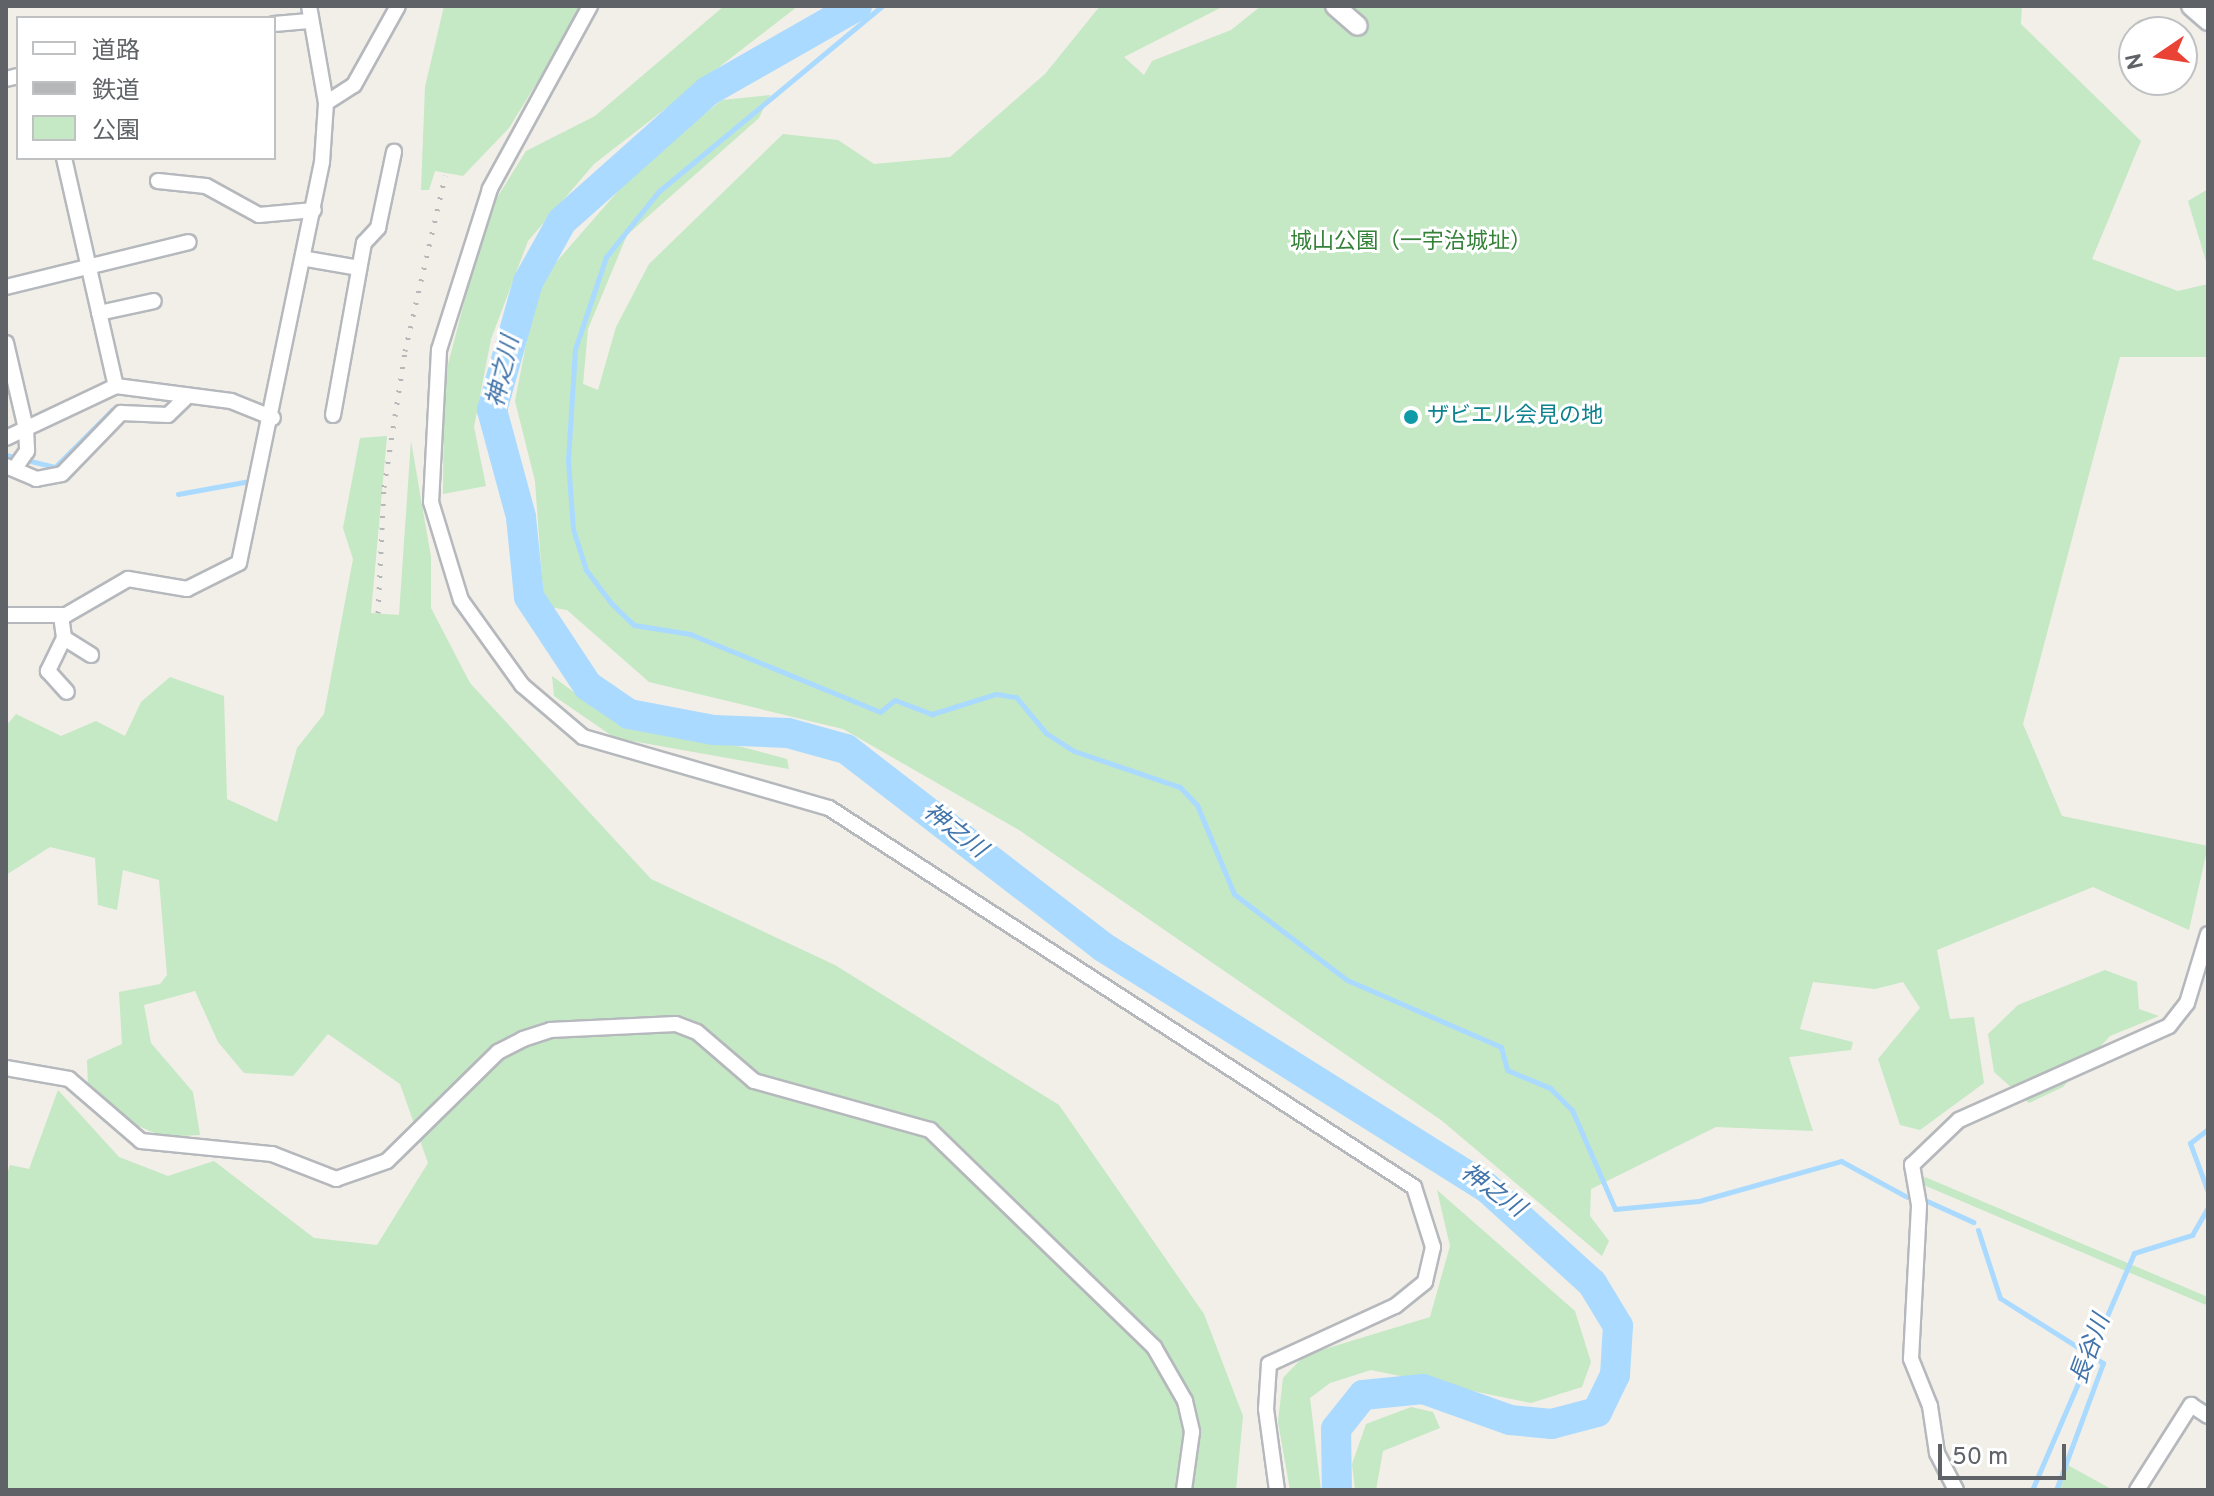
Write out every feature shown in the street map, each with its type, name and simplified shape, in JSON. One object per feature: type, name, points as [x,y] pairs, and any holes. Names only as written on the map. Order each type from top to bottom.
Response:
[{"type":"street","points":[[326,103],[354,85],[398,6]]},
{"type":"street","points":[[590,6],[490,189],[439,350],[431,502],[461,600],[522,685],[583,737],[829,808],[1414,1187],[1433,1247],[1425,1282],[1395,1306],[1269,1364],[1266,1409],[1277,1490]]},
{"type":"street","points":[[1335,6],[1358,26]]},
{"type":"street","points":[[2191,6],[2208,21]]},
{"type":"street","points":[[6,615],[61,616],[128,579],[187,589],[239,563],[307,259],[326,103],[309,13],[276,23]]},
{"type":"street","points":[[333,415],[364,243],[378,228],[394,152]]},
{"type":"street","points":[[64,160],[116,386]]},
{"type":"street","points":[[158,181],[206,186],[259,215],[314,210]]},
{"type":"street","points":[[6,287],[189,242]]},
{"type":"street","points":[[307,259],[359,268]]},
{"type":"street","points":[[99,313],[154,301]]},
{"type":"street","points":[[6,343],[26,429],[18,461],[36,479],[62,474],[121,413],[168,415],[188,396]]},
{"type":"street","points":[[6,438],[116,386],[188,396],[273,418]]},
{"type":"street","points":[[61,616],[64,638],[48,671],[67,692]]},
{"type":"street","points":[[64,638],[91,655]]},
{"type":"street","points":[[1956,1490],[1937,1453],[1930,1406],[1911,1359],[1919,1205],[1912,1165],[1959,1120],[2169,1026],[2187,1003],[2208,934]]},
{"type":"street","points":[[6,1068],[69,1079],[141,1141],[272,1154],[336,1179],[387,1161],[498,1052],[523,1039],[550,1030],[676,1024],[765,1086],[930,1130],[1162,1358],[1185,1401],[1192,1432],[1184,1490]]},
{"type":"street","points":[[2137,1490],[2191,1405],[2208,1416]]},
{"type":"green space","points":[[444,6],[584,6],[509,128],[463,176],[435,171],[429,190],[421,190],[425,87]]},
{"type":"green space","points":[[724,6],[798,6],[594,164],[528,241],[491,339],[474,427],[486,486],[443,494],[444,380],[487,214],[526,151],[595,116]]},
{"type":"green space","name":"城山公園（一宇治城址）","points":[[1100,6],[1224,6],[1124,57],[1144,75],[1152,61],[1231,30],[1261,6],[2022,6],[2021,24],[2141,141],[2092,259],[2178,291],[2208,284],[2208,357],[2120,357],[2023,724],[2062,816],[2208,846],[2189,930],[2093,887],[1937,950],[1950,1019],[1974,1017],[1984,1083],[1920,1130],[1900,1125],[1878,1059],[1920,1008],[1903,982],[1875,989],[1813,982],[1800,1029],[1853,1042],[1851,1050],[1789,1057],[1813,1131],[1716,1127],[1591,1189],[1590,1216],[1609,1241],[1602,1256],[1441,1120],[1019,830],[843,729],[649,682],[567,610],[544,606],[535,481],[515,401],[538,283],[639,167],[722,100],[770,95],[759,118],[627,235],[588,329],[583,384],[598,390],[616,327],[649,264],[783,134],[838,140],[874,164],[950,157],[1045,74]]},
{"type":"green space","points":[[2208,189],[2208,268],[2188,201]]},
{"type":"green space","points":[[387,436],[371,613],[399,615],[411,441],[431,557],[431,608],[470,683],[651,879],[835,965],[1059,1105],[1204,1314],[1243,1416],[1236,1490],[6,1490],[6,1177],[10,1165],[29,1169],[58,1090],[119,1157],[168,1176],[214,1161],[314,1238],[377,1245],[428,1163],[400,1084],[328,1034],[293,1076],[244,1073],[218,1042],[195,991],[144,1005],[151,1043],[193,1092],[200,1135],[164,1137],[136,1125],[88,1086],[87,1060],[122,1044],[119,992],[160,984],[167,975],[159,880],[123,870],[117,910],[98,905],[95,858],[50,847],[6,875],[6,726],[16,714],[61,736],[96,721],[125,736],[141,702],[170,677],[224,696],[227,799],[277,822],[297,748],[324,714],[353,559],[343,528],[360,438]]},
{"type":"green space","points":[[552,676],[620,726],[742,747],[787,759],[789,769],[615,738],[554,696]]},
{"type":"green space","points":[[2105,970],[2137,982],[2139,1009],[2159,1016],[2110,1036],[2063,1087],[2029,1103],[1994,1072],[1988,1034],[2018,1005]]},
{"type":"green space","points":[[1925,1177],[2208,1297],[2205,1305],[1922,1184]]},
{"type":"green space","points":[[1437,1190],[1575,1311],[1591,1362],[1582,1387],[1531,1403],[1371,1370],[1330,1383],[1310,1398],[1321,1490],[1290,1490],[1278,1422],[1283,1378],[1305,1355],[1430,1317],[1450,1246]]},
{"type":"green space","points":[[1411,1407],[1433,1412],[1440,1428],[1383,1451],[1376,1490],[1355,1490],[1352,1464],[1366,1424]]},
{"type":"green space","points":[[2064,1463],[2113,1490],[2059,1490]]},
{"type":"waterway","name":"神之川","points":[[857,6],[708,91],[562,221],[528,282],[492,410],[521,517],[529,597],[588,686],[629,714],[714,730],[788,733],[846,749],[1103,947],[1486,1187],[1592,1283],[1618,1326],[1615,1375],[1597,1412],[1552,1424],[1510,1420],[1423,1389],[1363,1395],[1336,1429],[1337,1490]]},
{"type":"waterway","points":[[882,6],[659,191],[606,257],[575,349],[568,461],[573,529],[586,570],[612,604],[634,625],[690,634],[880,712],[895,700],[932,714],[996,694],[1016,697],[1046,733],[1074,751],[1180,787],[1197,805],[1234,894],[1347,980],[1501,1047],[1507,1070],[1550,1088],[1572,1110],[1615,1209],[1699,1201],[1841,1161],[1907,1197]]},
{"type":"waterway","points":[[6,455],[55,467],[112,410],[166,408]]},
{"type":"waterway","points":[[178,494],[250,481]]},
{"type":"waterway","name":"長谷川","points":[[2208,1129],[2190,1143],[2208,1192]]},
{"type":"waterway","points":[[1927,1201],[1973,1222]]},
{"type":"waterway","name":"長谷川","points":[[2032,1490],[2134,1253],[2192,1235],[2208,1207]]},
{"type":"waterway","points":[[1978,1230],[2000,1298],[2103,1363],[2056,1490]]},
{"type":"railway","points":[[378,613],[384,487],[405,351],[445,176]]},
{"type":"place","name":"ザビエル会見の地","points":[[1411,417]]}]
